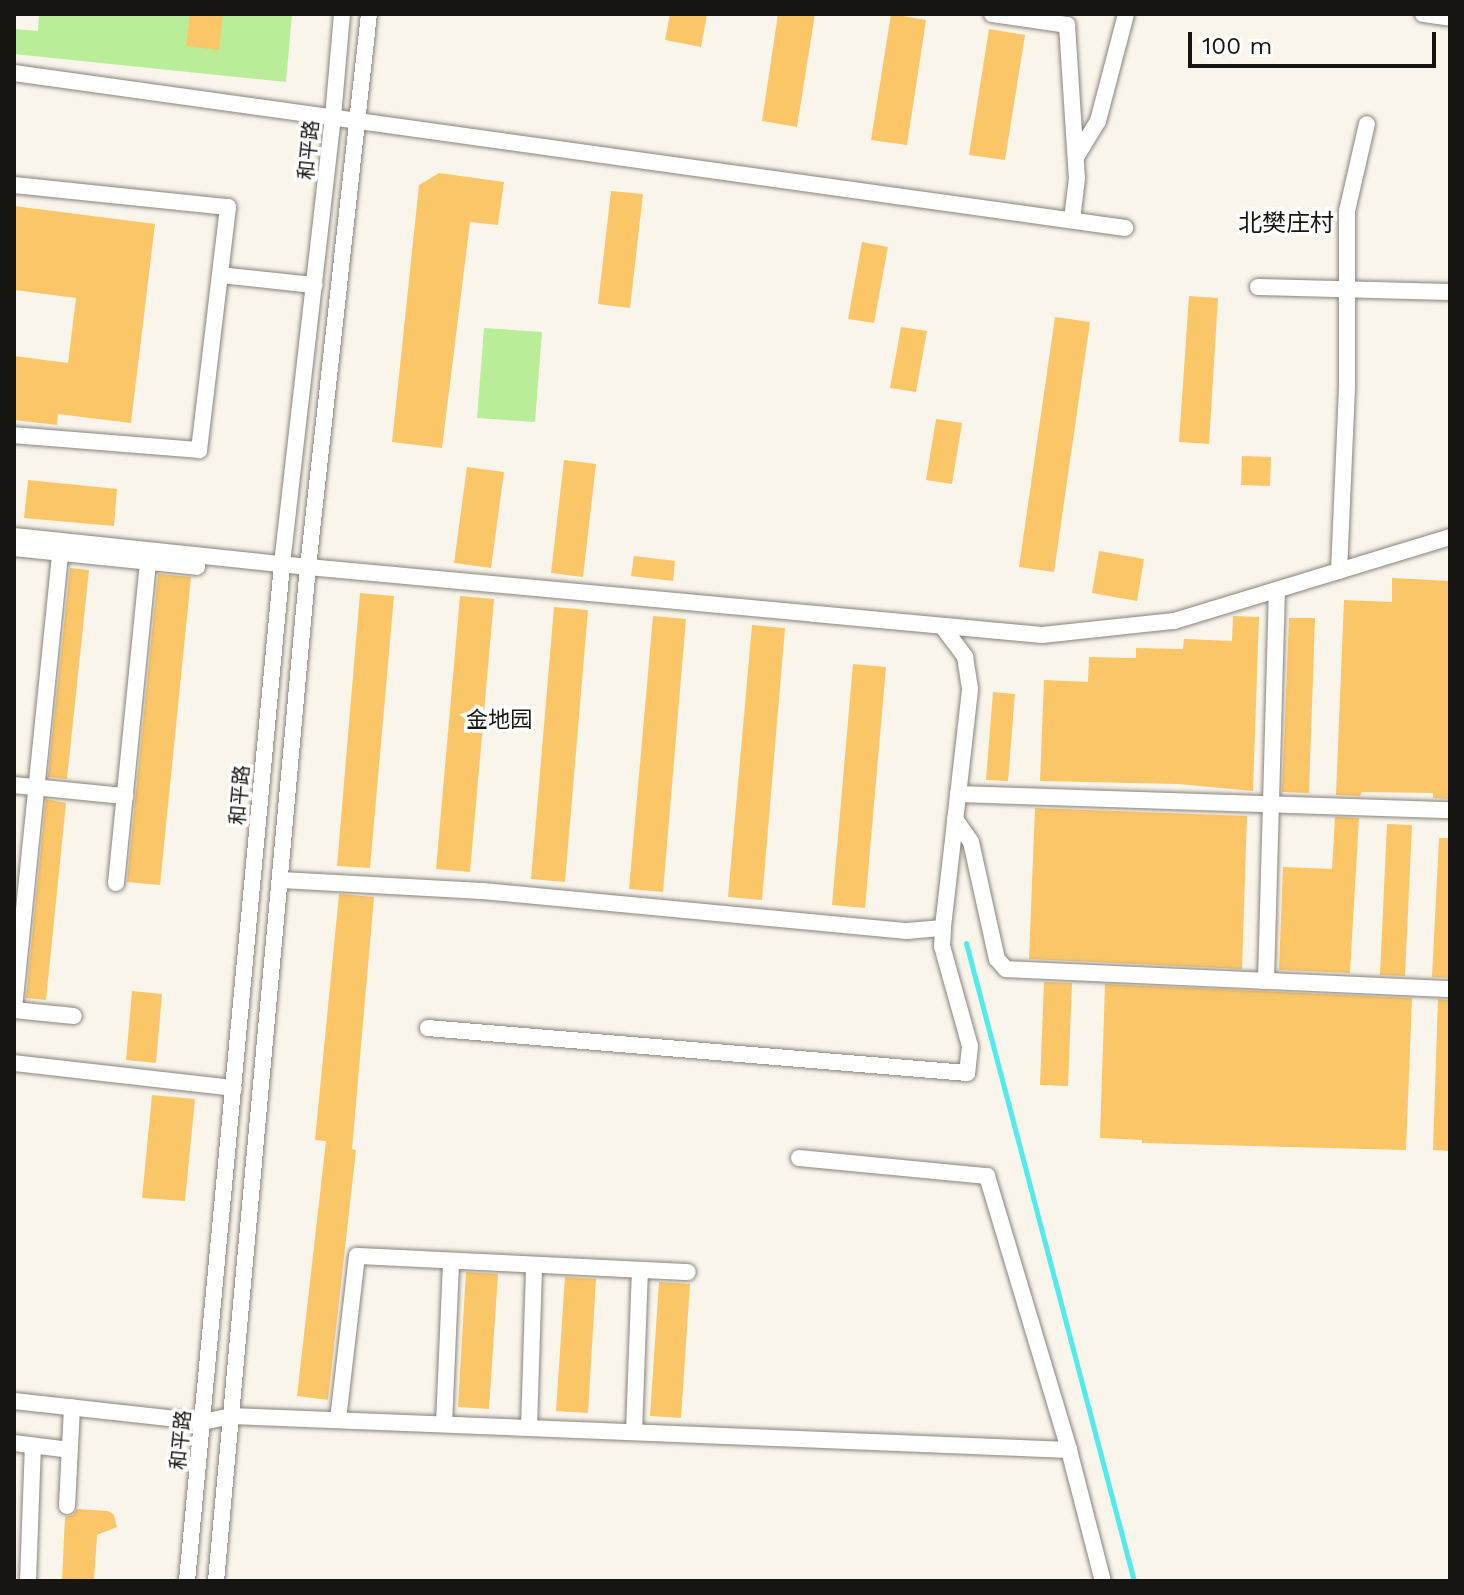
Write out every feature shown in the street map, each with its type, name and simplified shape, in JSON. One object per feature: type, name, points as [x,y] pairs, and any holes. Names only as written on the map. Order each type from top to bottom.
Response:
[{"type":"street","name":"和平路","points":[[187,1581],[282,564],[342,14]]},
{"type":"street","points":[[216,1581],[308,567],[360,121],[369,14]]},
{"type":"street","points":[[992,14],[1067,25],[1077,178],[1072,220]]},
{"type":"street","points":[[1076,157],[1098,121],[1126,14]]},
{"type":"street","points":[[1423,14],[1450,18]]},
{"type":"street","points":[[14,73],[1125,228]]},
{"type":"street","points":[[1339,571],[1347,387],[1347,211],[1367,124]]},
{"type":"street","points":[[14,185],[228,207],[199,450],[14,435]]},
{"type":"street","points":[[220,275],[314,285]]},
{"type":"street","points":[[1258,287],[1450,292]]},
{"type":"street","points":[[14,536],[308,567],[1042,635],[1174,621],[1450,537]]},
{"type":"street","points":[[14,548],[197,567]]},
{"type":"street","points":[[60,553],[14,1009],[74,1016]]},
{"type":"street","points":[[116,883],[148,562]]},
{"type":"street","points":[[1266,981],[1277,590]]},
{"type":"street","points":[[428,1028],[967,1073],[970,1046],[942,946],[970,690],[965,657],[942,626]]},
{"type":"street","points":[[14,785],[125,796]]},
{"type":"street","points":[[958,794],[1450,810]]},
{"type":"street","points":[[955,819],[971,842],[997,959],[1006,969],[1450,989]]},
{"type":"street","points":[[280,880],[483,891],[907,931],[943,928]]},
{"type":"street","points":[[14,1063],[234,1088]]},
{"type":"street","points":[[799,1158],[987,1176],[1069,1450],[1103,1581]]},
{"type":"street","points":[[338,1420],[357,1256],[688,1272]]},
{"type":"street","points":[[444,1424],[451,1261]]},
{"type":"street","points":[[529,1428],[534,1265]]},
{"type":"street","points":[[634,1432],[640,1270]]},
{"type":"street","points":[[14,1401],[203,1422],[231,1416],[1069,1450]]},
{"type":"street","points":[[67,1506],[72,1407]]},
{"type":"street","points":[[14,1443],[70,1450]]},
{"type":"street","points":[[28,1581],[33,1446]]},
{"type":"green space","points":[[39,14],[292,14],[286,82],[14,54],[14,29],[38,31]]},
{"type":"green space","points":[[484,328],[542,332],[535,422],[477,418]]},
{"type":"building","points":[[190,14],[223,14],[219,50],[186,46]]},
{"type":"building","points":[[670,14],[707,14],[701,47],[665,40]]},
{"type":"building","points":[[778,14],[815,14],[797,127],[762,121]]},
{"type":"building","points":[[891,14],[926,20],[907,145],[871,140]]},
{"type":"building","points":[[989,29],[1025,35],[1005,160],[969,155]]},
{"type":"building","points":[[439,173],[504,182],[498,225],[470,222],[442,448],[392,442],[419,185]]},
{"type":"building","points":[[611,191],[643,194],[630,308],[598,304]]},
{"type":"building","points":[[14,206],[155,224],[131,423],[58,414],[57,425],[14,420],[14,356],[68,363],[76,298],[14,290]]},
{"type":"building","points":[[862,242],[888,247],[874,323],[848,319]]},
{"type":"building","points":[[1189,296],[1218,298],[1209,444],[1179,442]]},
{"type":"building","points":[[1055,317],[1090,322],[1054,572],[1019,567]]},
{"type":"building","points":[[901,327],[927,331],[916,392],[890,388]]},
{"type":"building","points":[[936,419],[962,423],[952,484],[926,480]]},
{"type":"building","points":[[1242,456],[1271,457],[1270,486],[1241,485]]},
{"type":"building","points":[[564,460],[596,464],[583,577],[551,573]]},
{"type":"building","points":[[467,467],[504,472],[491,568],[454,563]]},
{"type":"building","points":[[28,480],[117,489],[114,526],[24,518]]},
{"type":"building","points":[[1099,551],[1144,559],[1137,601],[1092,593]]},
{"type":"building","points":[[634,556],[675,561],[673,581],[631,576]]},
{"type":"building","points":[[70,568],[89,570],[67,779],[48,777]]},
{"type":"building","points":[[158,574],[191,577],[160,885],[127,882]]},
{"type":"building","points":[[1392,578],[1450,581],[1450,799],[1433,798],[1433,793],[1362,792],[1360,796],[1336,795],[1344,600],[1392,602]]},
{"type":"building","points":[[360,593],[394,596],[370,868],[337,866]]},
{"type":"building","points":[[460,596],[494,599],[470,872],[436,869]]},
{"type":"building","points":[[554,607],[588,610],[565,882],[531,879]]},
{"type":"building","points":[[653,616],[686,619],[663,892],[629,889]]},
{"type":"building","points":[[1233,616],[1259,617],[1253,791],[1178,784],[1040,781],[1044,680],[1088,682],[1089,657],[1136,658],[1136,648],[1183,649],[1184,639],[1232,641]]},
{"type":"building","points":[[1289,618],[1315,618],[1309,793],[1282,792]]},
{"type":"building","points":[[752,625],[785,628],[762,900],[728,897]]},
{"type":"building","points":[[853,664],[886,667],[865,908],[832,905]]},
{"type":"building","points":[[993,692],[1015,694],[1008,781],[986,780]]},
{"type":"building","points":[[46,799],[66,803],[46,1000],[26,998]]},
{"type":"building","points":[[1035,808],[1247,816],[1242,969],[1029,959]]},
{"type":"building","points":[[1335,817],[1359,818],[1350,973],[1279,970],[1283,867],[1332,869]]},
{"type":"building","points":[[1387,824],[1412,825],[1405,976],[1380,975]]},
{"type":"building","points":[[1439,838],[1450,838],[1450,978],[1432,977]]},
{"type":"building","points":[[339,894],[374,897],[352,1149],[356,1150],[328,1400],[297,1396],[326,1141],[315,1140]]},
{"type":"building","points":[[1044,982],[1072,983],[1068,1086],[1040,1085]]},
{"type":"building","points":[[1105,984],[1412,998],[1406,1150],[1142,1143],[1142,1140],[1100,1138]]},
{"type":"building","points":[[132,991],[162,994],[156,1063],[126,1060]]},
{"type":"building","points":[[1438,999],[1450,1000],[1450,1151],[1433,1150]]},
{"type":"building","points":[[152,1095],[195,1099],[185,1201],[142,1198]]},
{"type":"building","points":[[466,1272],[498,1274],[489,1409],[458,1407]]},
{"type":"building","points":[[565,1277],[596,1279],[588,1413],[556,1411]]},
{"type":"building","points":[[659,1282],[690,1284],[681,1418],[650,1416]]},
{"type":"building","points":[[77,1509],[108,1511],[114,1515],[117,1527],[97,1535],[94,1581],[62,1581],[65,1517],[73,1515]]},
{"type":"waterway","points":[[966,943],[1134,1581]]},
{"type":"district","name":"北樊庄村","points":[[1286,224]]},
{"type":"district","name":"金地园","points":[[499,720]]}]
